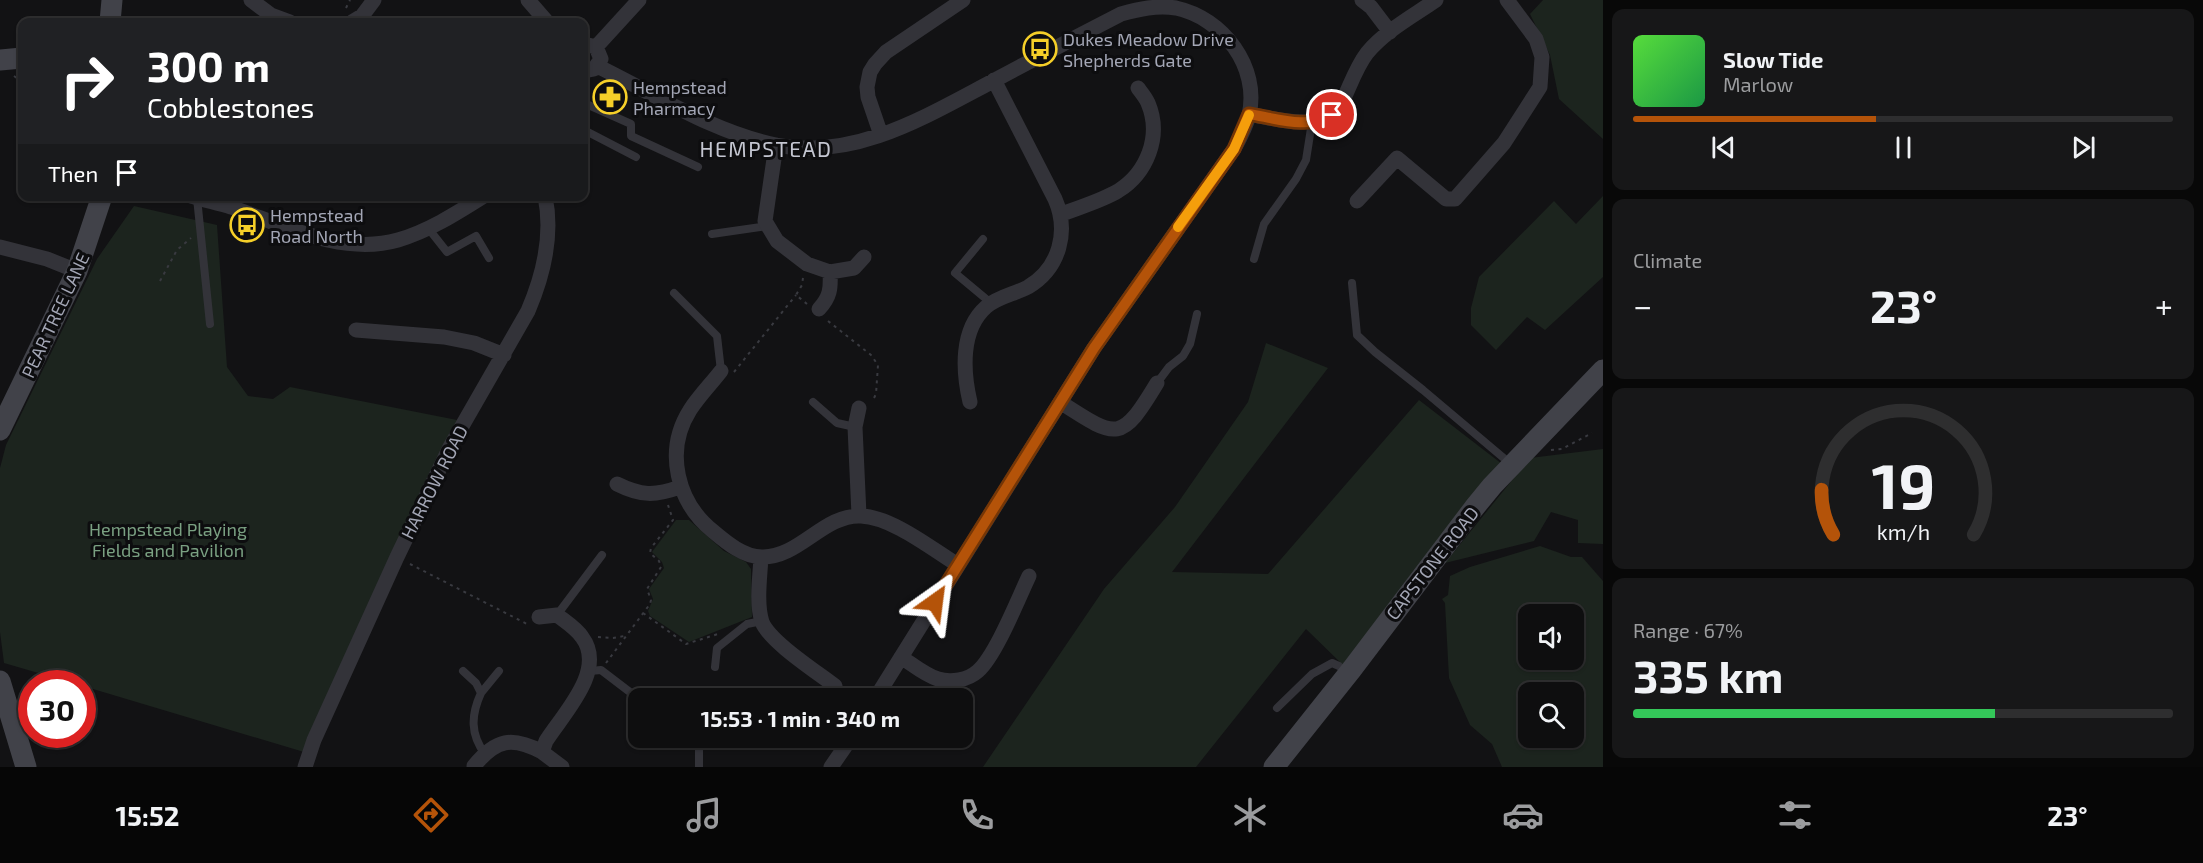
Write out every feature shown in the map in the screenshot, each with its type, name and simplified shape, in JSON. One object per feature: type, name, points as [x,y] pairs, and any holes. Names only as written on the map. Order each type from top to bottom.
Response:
[{"type":"street","points":[[110,18],[112,0]]},
{"type":"street","points":[[251,0],[271,15],[279,18]]},
{"type":"street","points":[[359,18],[374,0]]},
{"type":"street","points":[[528,0],[544,18]]},
{"type":"street","points":[[881,135],[868,97],[870,72],[886,52],[963,0]]},
{"type":"street","points":[[1362,0],[1371,7],[1390,32]]},
{"type":"street","points":[[1249,114],[1312,122],[1328,118],[1337,110],[1367,53],[1390,32],[1436,0]]},
{"type":"street","points":[[1357,201],[1397,158],[1446,200],[1455,199],[1504,143],[1540,87],[1542,57],[1536,39],[1507,0]]},
{"type":"street","points":[[633,2],[590,45],[601,59],[590,69],[732,132],[776,145],[828,148],[881,135],[915,121],[1141,4],[1185,10],[1203,18],[1226,35],[1236,50],[1248,78],[1249,114],[1234,149],[1094,348],[882,688]]},
{"type":"street","points":[[0,60],[18,58]]},
{"type":"street","points":[[970,402],[964,368],[968,341],[978,317],[992,303],[1026,288],[1045,273],[1058,251],[1061,238],[1062,214],[994,80]]},
{"type":"street","points":[[1062,214],[1116,192],[1131,182],[1145,163],[1154,130],[1148,103],[1138,88]]},
{"type":"street","points":[[776,145],[765,213],[767,226],[777,241],[807,264],[830,272],[854,268],[864,257]]},
{"type":"street","name":"PEAR TREE LANE","points":[[0,430],[6,403],[77,270],[100,201]]},
{"type":"street","points":[[208,201],[302,233],[349,243],[371,244],[397,240],[428,228],[475,201]]},
{"type":"street","name":"HARROW ROAD","points":[[305,767],[314,740],[450,447],[528,311],[536,291],[548,229],[545,201]]},
{"type":"street","points":[[0,247],[47,259],[77,270]]},
{"type":"street","points":[[817,311],[828,299],[831,291],[830,272]]},
{"type":"street","points":[[356,330],[444,337],[474,343],[504,355]]},
{"type":"street","name":"CAPSTONE ROAD","points":[[1274,767],[1348,675],[1474,508],[1603,370]]},
{"type":"street","points":[[721,371],[690,411],[680,434],[677,462],[680,487],[692,510],[711,530],[737,549],[761,557],[781,553],[830,525],[859,515],[880,520],[958,565]]},
{"type":"street","points":[[1060,402],[1095,424],[1110,429],[1119,429],[1126,426],[1137,415],[1157,383]]},
{"type":"street","points":[[859,408],[855,427],[859,515]]},
{"type":"street","points":[[617,484],[640,494],[665,492],[680,487]]},
{"type":"street","points":[[761,557],[760,601],[762,621],[766,628],[778,642],[835,686]]},
{"type":"street","points":[[901,657],[937,679],[958,680],[973,674],[984,664],[993,649],[1029,576]]},
{"type":"street","points":[[539,617],[557,615],[583,638],[595,671],[546,741],[542,752]]},
{"type":"street","points":[[0,681],[26,767]]},
{"type":"street","points":[[474,766],[485,754],[503,742],[512,741],[542,752],[562,767]]},
{"type":"street","points":[[831,767],[844,748]]},
{"type":"lane","points":[[588,105],[631,124],[631,136],[698,167]]},
{"type":"lane","points":[[1254,259],[1263,224],[1296,179],[1306,160],[1312,122]]},
{"type":"lane","points":[[588,132],[636,157]]},
{"type":"lane","points":[[195,201],[201,233],[210,324]]},
{"type":"lane","points":[[712,234],[767,226]]},
{"type":"lane","points":[[428,228],[447,252],[476,236],[489,258]]},
{"type":"lane","points":[[983,239],[955,273],[992,303]]},
{"type":"lane","points":[[1352,283],[1357,334],[1375,352],[1423,390],[1520,459]]},
{"type":"lane","points":[[674,293],[717,336],[721,371]]},
{"type":"lane","points":[[1157,383],[1169,368],[1184,356],[1190,344],[1197,314]]},
{"type":"lane","points":[[813,402],[837,423],[855,427]]},
{"type":"lane","points":[[557,615],[602,555]]},
{"type":"lane","points":[[716,667],[717,648],[747,624],[762,621]]},
{"type":"lane","points":[[1277,708],[1312,674],[1332,663],[1348,675]]},
{"type":"lane","points":[[463,671],[476,683],[481,693]]},
{"type":"lane","points":[[485,754],[479,745],[472,713],[481,693],[499,671]]},
{"type":"lane","points":[[595,671],[628,692]]},
{"type":"lane","points":[[699,748],[699,767]]},
{"type":"path","points":[[160,281],[177,250],[201,233]]},
{"type":"path","points":[[721,371],[734,373],[796,295],[802,285],[802,272],[807,264]]},
{"type":"path","points":[[796,295],[871,355],[878,365],[876,394],[872,403],[859,408]]},
{"type":"path","points":[[1520,459],[1562,449],[1592,433]]},
{"type":"path","points":[[595,671],[651,600],[647,589],[661,567],[659,561],[650,554],[651,548],[673,520],[665,492]]},
{"type":"path","points":[[397,557],[526,625],[539,617]]},
{"type":"path","points":[[643,613],[686,644],[716,633],[729,637]]},
{"type":"path","points":[[583,638],[624,636]]},
{"type":"green space","points":[[1543,0],[1603,0],[1603,139],[1559,99],[1550,55],[1530,14]]},
{"type":"green space","points":[[1603,196],[1603,277],[1545,330],[1527,317],[1496,350],[1471,325],[1471,308],[1479,277],[1554,201],[1576,224]]},
{"type":"green space","name":"Hempstead Playing Fields and Pavilion","points":[[134,206],[217,225],[227,367],[248,396],[273,399],[290,387],[457,420],[304,752],[96,690],[96,670],[28,670],[4,663],[0,632],[0,468],[6,445],[97,259]]},
{"type":"green space","points":[[1266,343],[1328,368],[1172,572],[1268,574],[1419,400],[1502,464],[1344,666],[1306,629],[1196,767],[983,767],[1104,589],[1175,507],[1248,402]]},
{"type":"green space","points":[[1603,449],[1603,544],[1578,543],[1578,520],[1551,512],[1534,541],[1445,563],[1530,458]]},
{"type":"green space","points":[[676,520],[689,520],[724,551],[746,562],[751,569],[752,617],[689,642],[650,616],[648,611],[653,599],[649,589],[664,568],[662,562],[652,552]]},
{"type":"green space","points":[[1540,546],[1571,557],[1582,557],[1603,581],[1603,767],[1502,767],[1492,744],[1470,725],[1449,678],[1445,603],[1442,599],[1448,595],[1450,576],[1470,567]]},
{"type":"slow traffic","points":[[1178,227],[1234,149],[1249,115]]},
{"type":"place","name":"Dukes Meadow Drive Shepherds Gate","points":[[1040,49]]},
{"type":"place","name":"Hempstead Pharmacy","points":[[610,97]]},
{"type":"place","name":"Hempstead Road North","points":[[247,225]]},
{"type":"district","name":"HEMPSTEAD","points":[[766,148]]},
{"type":"route","points":[[935,602],[1094,348],[1234,149],[1249,114],[1300,122],[1323,120],[1332,115]]}]
